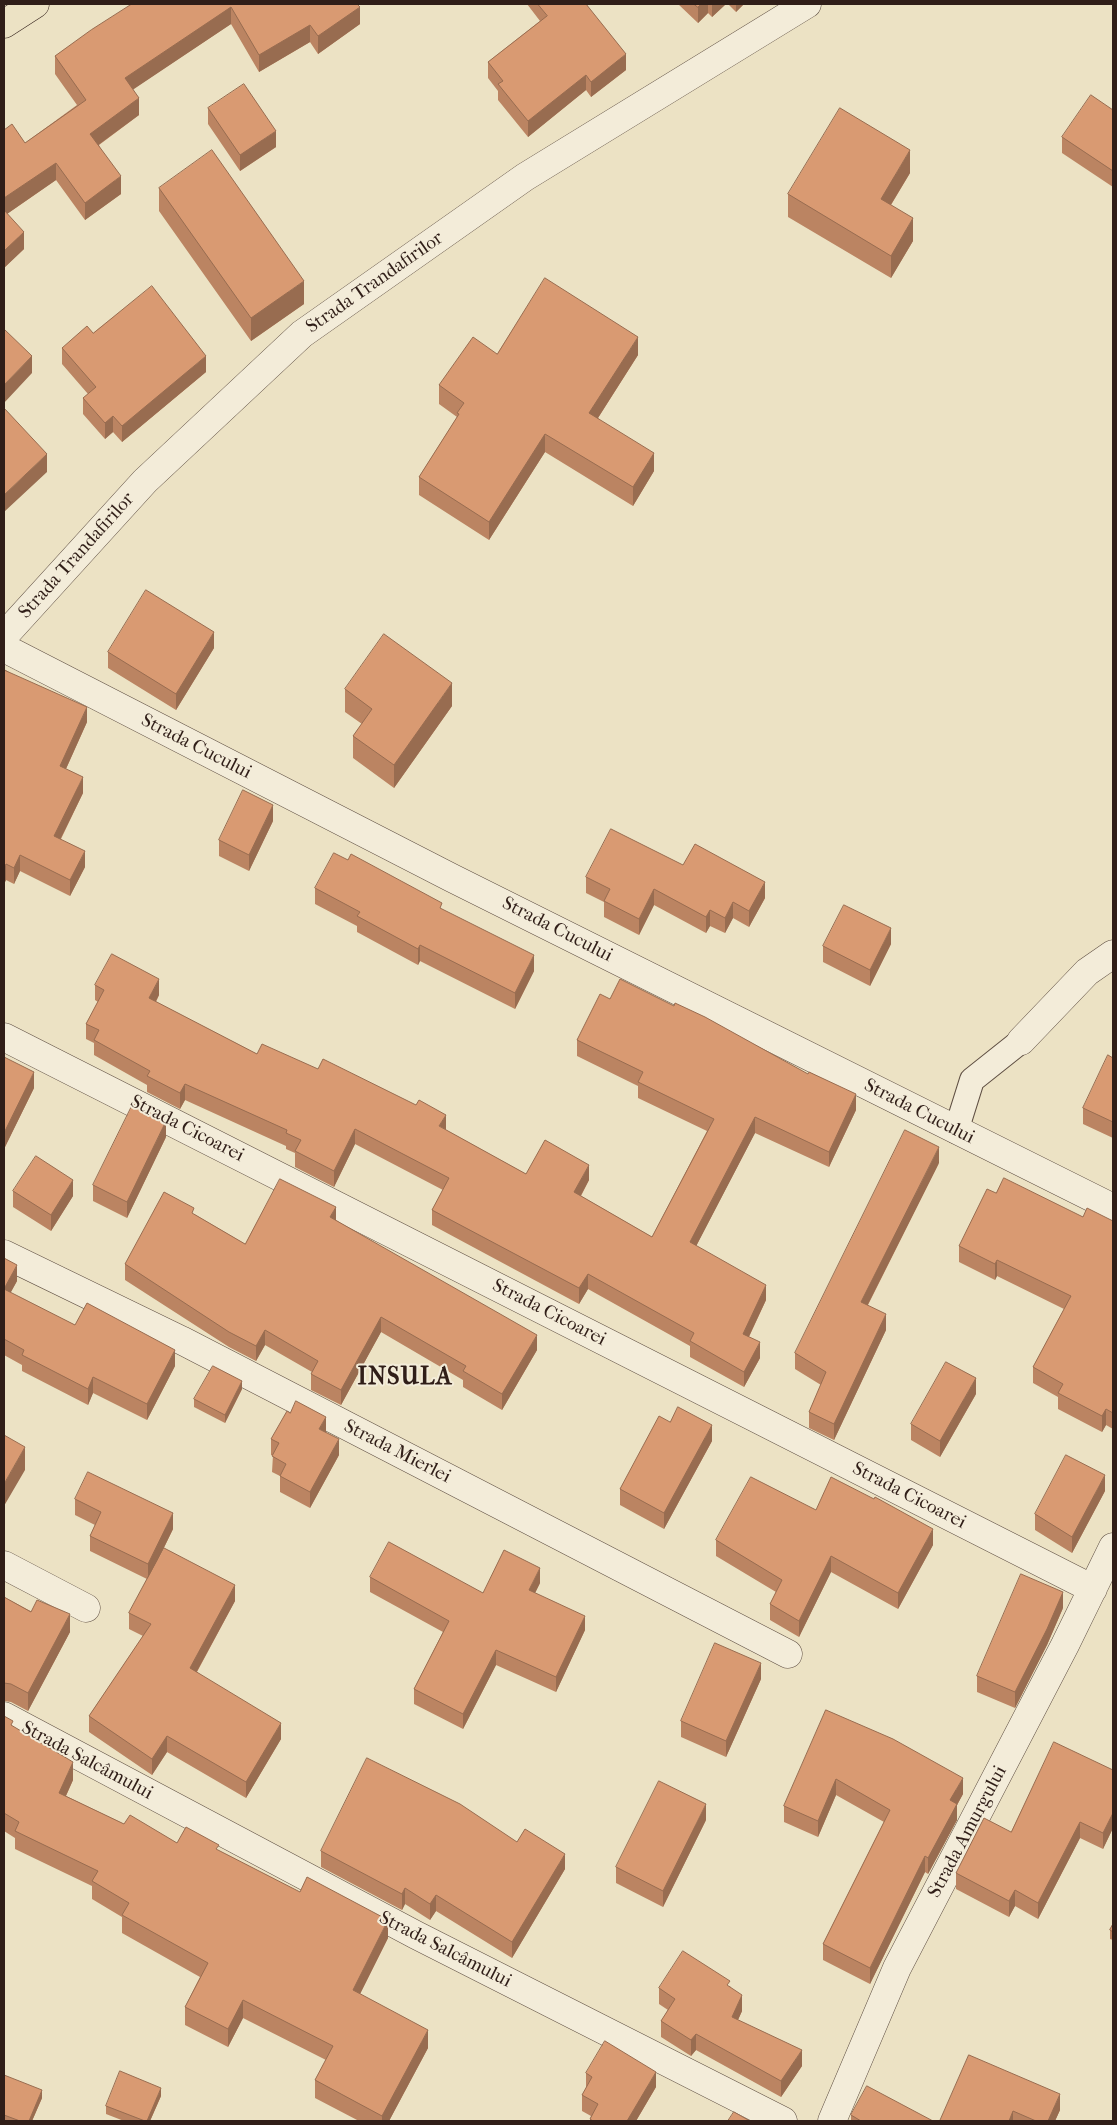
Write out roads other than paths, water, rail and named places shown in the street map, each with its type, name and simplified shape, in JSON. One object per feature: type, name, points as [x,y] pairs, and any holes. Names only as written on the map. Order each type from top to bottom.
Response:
[{"type":"main road","points":[[4,24],[35,4]]},
{"type":"street","name":"Strada Trandafirilor","points":[[4,636],[145,481],[302,334],[525,177],[807,4]]},
{"type":"street","name":"Strada Cucului","points":[[4,648],[452,878],[1113,1208]]},
{"type":"street","points":[[1021,1041],[1087,972],[1113,954]]},
{"type":"street","name":"Strada Cicoarei","points":[[4,1037],[1092,1589]]},
{"type":"street","name":"Strada Mierlei","points":[[4,1254],[181,1340],[788,1654]]},
{"type":"street","name":"Strada Amurgului","points":[[832,2121],[897,1968],[1113,1547]]},
{"type":"street","points":[[4,1565],[86,1608]]},
{"type":"street","name":"Strada Salcâmului","points":[[4,1716],[416,1935],[783,2121]]},
{"type":"lane","points":[[956,1131],[972,1080],[1021,1041]]},
{"type":"district","name":"INSULA","points":[[405,1378]]}]
